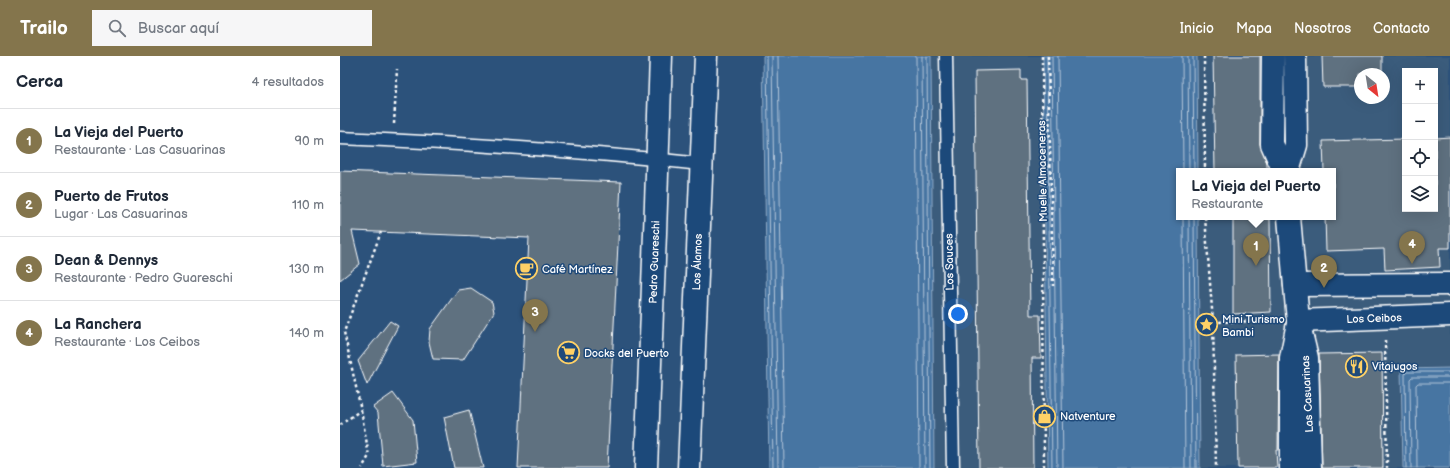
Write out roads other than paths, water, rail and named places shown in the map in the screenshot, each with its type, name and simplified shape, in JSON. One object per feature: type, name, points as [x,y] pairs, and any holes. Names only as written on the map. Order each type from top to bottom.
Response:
[{"type":"street","name":"Pedro Guareschi","points":[[646,468],[661,56]]},
{"type":"street","name":"Los Álamos","points":[[689,468],[706,56]]},
{"type":"street","points":[[1273,56],[1272,144],[1283,168]]},
{"type":"street","points":[[1289,168],[1296,145],[1295,56]]},
{"type":"street","name":"Las Casuarinas","points":[[1289,220],[1298,321],[1307,358],[1310,468]]},
{"type":"street","points":[[1295,285],[1450,284]]},
{"type":"street","name":"Los Ceibos","points":[[1298,321],[1450,315]]},
{"type":"street","name":"Las Casuarinas","points":[[1291,468],[1291,358],[1298,321]]},
{"type":"lane","name":"Los Sauces","points":[[946,56],[953,468]]},
{"type":"lane","points":[[340,138],[393,140],[658,159],[701,164]]},
{"type":"water","points":[[763,56],[931,56],[934,468],[769,468]]},
{"type":"water","points":[[1043,56],[1197,56],[1198,168],[1176,168],[1176,220],[1198,220],[1200,468],[1048,468]]},
{"type":"water","points":[[1450,368],[1450,468],[1403,468],[1401,369]]},
{"type":"place","name":"La Ranchera","points":[[1412,264]]},
{"type":"place","name":"La Vieja del Puerto","points":[[1256,266]]},
{"type":"place","name":"Café Martínez","points":[[527,269]]},
{"type":"place","name":"Puerto de Frutos","points":[[1324,288]]},
{"type":"place","name":"Mini Turismo Bambi","points":[[1207,325]]},
{"type":"place","name":"Dean & Dennys","points":[[535,332]]},
{"type":"place","name":"Docks del Puerto","points":[[568,353]]},
{"type":"place","name":"Vitajugos","points":[[1357,366]]},
{"type":"place","name":"Natventure","points":[[1045,416]]}]
